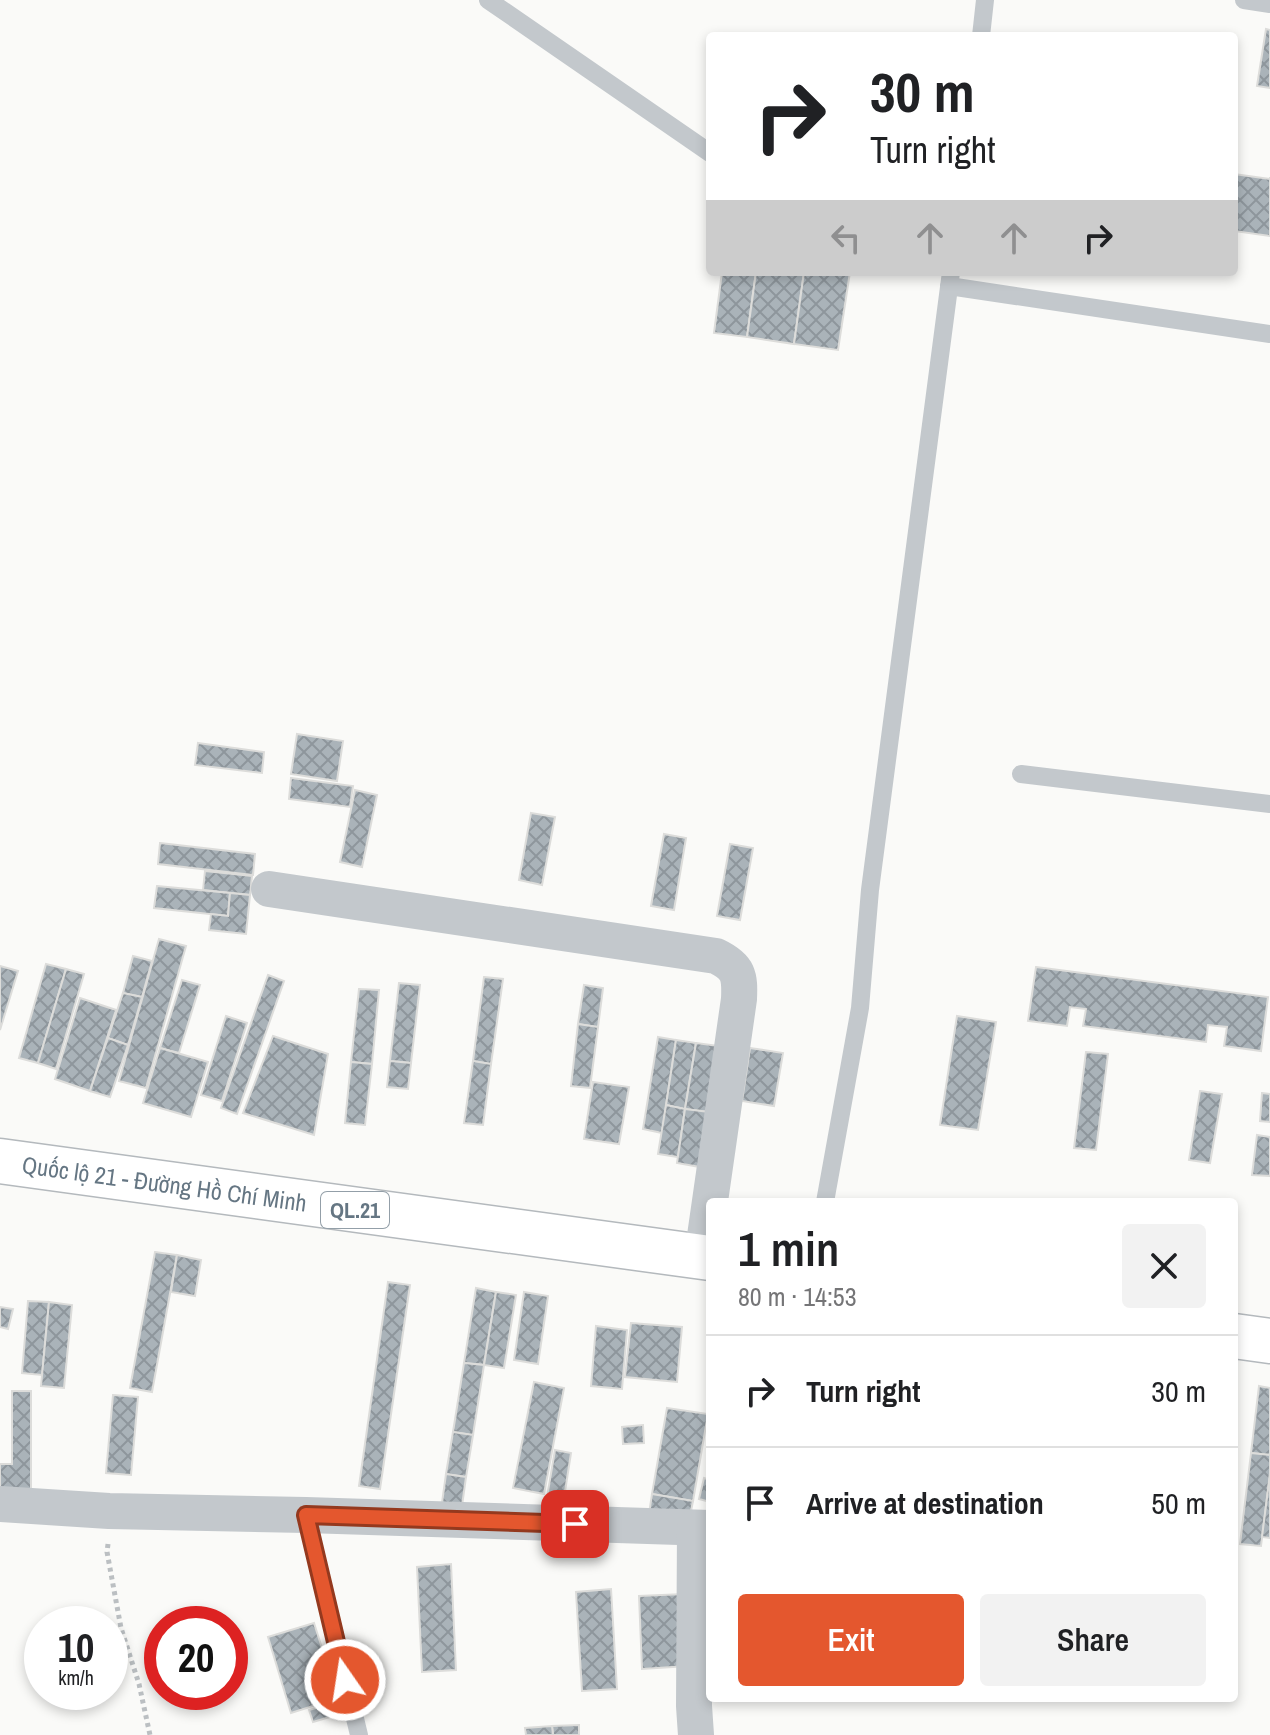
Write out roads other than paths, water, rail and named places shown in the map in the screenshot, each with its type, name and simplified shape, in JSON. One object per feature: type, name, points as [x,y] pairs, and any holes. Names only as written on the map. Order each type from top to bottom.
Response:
[{"type":"highway","name":"Quốc lộ 21 - Đường Hồ Chí Minh","points":[[0,1161],[706,1257]]},
{"type":"highway","points":[[1238,1337],[1270,1341]]},
{"type":"street","points":[[269,889],[716,956],[728,961],[740,980],[739,999],[714,1198]]},
{"type":"street","points":[[0,1504],[109,1511],[703,1528],[694,1706],[696,1735]]},
{"type":"lane","points":[[488,0],[706,150]]},
{"type":"lane","points":[[981,32],[985,0]]},
{"type":"lane","points":[[1244,0],[1270,4]]},
{"type":"lane","points":[[826,1198],[860,1008],[870,890],[950,279],[1270,334]]},
{"type":"lane","points":[[1021,774],[1270,804]]},
{"type":"lane","points":[[306,1515],[359,1735]]}]
